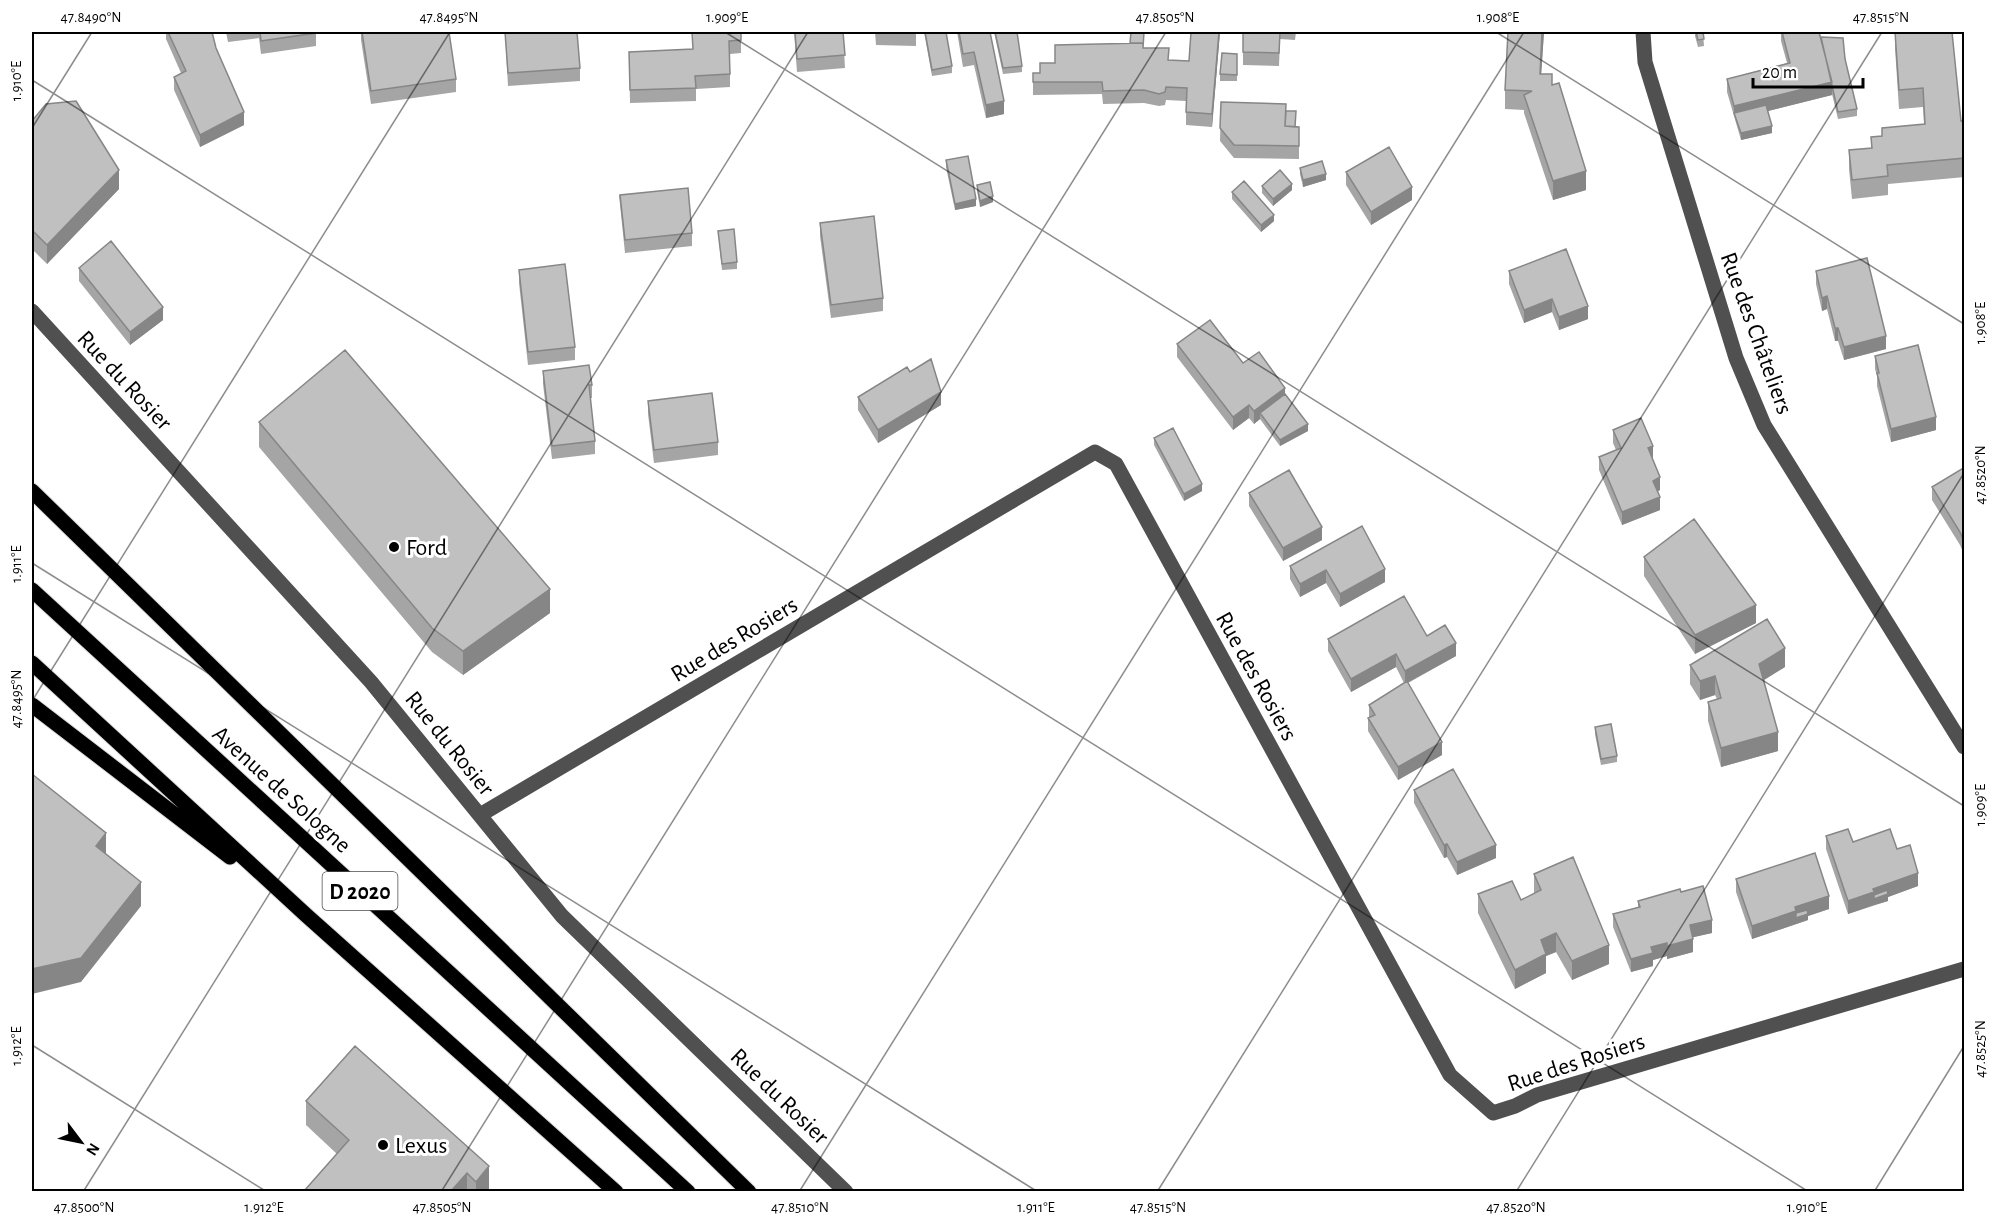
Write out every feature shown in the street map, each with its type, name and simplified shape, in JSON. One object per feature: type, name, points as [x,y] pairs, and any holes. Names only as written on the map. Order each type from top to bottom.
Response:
[{"type":"main road","points":[[32,491],[749,1191]]},
{"type":"main road","points":[[32,504],[188,645]]},
{"type":"main road","name":"Avenue de Sologne","points":[[32,590],[688,1191]]},
{"type":"main road","name":"D 2020","points":[[32,663],[306,915],[616,1191]]},
{"type":"main road","points":[[32,705],[306,915]]},
{"type":"street","name":"Rue des Châteliers","points":[[1643,32],[1648,74],[1737,358],[1764,425],[1965,747]]},
{"type":"street","name":"Rue du Rosier","points":[[32,311],[371,682],[562,916],[846,1191]]},
{"type":"street","name":"Rue des Rosiers","points":[[480,815],[1095,452],[1116,464],[1450,1075],[1492,1113],[1515,1106],[1537,1095],[1965,969]]},
{"type":"building","points":[[168,32],[212,32],[216,48],[244,112],[200,135],[174,77],[186,71]]},
{"type":"building","points":[[260,32],[316,32],[316,33],[261,41]]},
{"type":"building","points":[[362,32],[449,32],[456,79],[371,91]]},
{"type":"building","points":[[505,32],[577,32],[580,68],[508,73]]},
{"type":"building","points":[[692,32],[741,32],[741,40],[729,41],[730,74],[695,76],[696,88],[630,90],[629,52],[693,49]]},
{"type":"building","points":[[795,32],[843,32],[845,55],[797,59]]},
{"type":"building","points":[[925,32],[946,32],[952,66],[932,70]]},
{"type":"building","points":[[959,32],[990,32],[1004,101],[986,105],[974,52],[963,54]]},
{"type":"building","points":[[995,32],[1017,32],[1022,66],[1003,68]]},
{"type":"building","points":[[1131,32],[1144,32],[1143,48],[1143,43],[1130,43]]},
{"type":"building","points":[[1191,32],[1219,32],[1212,114],[1186,112],[1187,88],[1166,87],[1165,92],[1159,94],[1144,90],[1103,91],[1102,82],[1033,82],[1033,73],[1040,73],[1040,63],[1055,63],[1055,45],[1143,43],[1143,48],[1169,48],[1168,60],[1189,61]]},
{"type":"building","points":[[1243,32],[1280,32],[1279,53],[1243,52]]},
{"type":"building","points":[[1508,32],[1542,32],[1540,74],[1552,74],[1552,85],[1559,83],[1586,171],[1553,181],[1524,95],[1532,91],[1505,90]]},
{"type":"building","points":[[1696,32],[1703,32],[1704,39],[1698,40]]},
{"type":"building","points":[[1782,32],[1819,32],[1832,82],[1734,106],[1727,79],[1790,63]]},
{"type":"building","points":[[1895,32],[1952,32],[1961,121],[1965,120],[1965,158],[1887,165],[1888,176],[1852,180],[1849,150],[1872,148],[1871,137],[1882,136],[1882,128],[1925,124],[1923,88],[1899,90]]},
{"type":"building","points":[[1821,37],[1843,38],[1845,59],[1857,109],[1838,112]]},
{"type":"building","points":[[1222,53],[1237,54],[1237,75],[1220,74]]},
{"type":"building","points":[[76,101],[119,170],[47,245],[32,230],[32,121],[46,104]]},
{"type":"building","points":[[1221,102],[1286,104],[1285,126],[1299,127],[1299,146],[1234,145],[1220,128]]},
{"type":"building","points":[[1766,105],[1772,126],[1741,133],[1734,113]]},
{"type":"building","points":[[1286,111],[1296,111],[1295,127],[1285,126]]},
{"type":"building","points":[[1389,147],[1412,187],[1371,212],[1346,172]]},
{"type":"building","points":[[968,156],[976,199],[955,204],[946,160]]},
{"type":"building","points":[[1322,161],[1326,174],[1303,180],[1300,168]]},
{"type":"building","points":[[1280,170],[1292,184],[1273,199],[1262,186]]},
{"type":"building","points":[[1244,181],[1274,215],[1261,225],[1232,192]]},
{"type":"building","points":[[990,182],[993,196],[980,201],[977,185]]},
{"type":"building","points":[[688,188],[692,233],[625,240],[620,195]]},
{"type":"building","points":[[874,216],[883,298],[831,305],[820,223]]},
{"type":"building","points":[[734,229],[737,262],[722,264],[718,231]]},
{"type":"building","points":[[111,241],[163,307],[130,332],[79,268]]},
{"type":"building","points":[[1566,249],[1588,306],[1559,317],[1552,299],[1524,310],[1509,271]]},
{"type":"building","points":[[1867,258],[1886,336],[1844,347],[1838,328],[1835,328],[1827,296],[1822,298],[1816,271]]},
{"type":"building","points":[[565,264],[575,347],[528,352],[519,270]]},
{"type":"building","points":[[1210,320],[1243,363],[1259,352],[1285,388],[1254,411],[1249,405],[1233,417],[1177,344]]},
{"type":"building","points":[[1918,345],[1936,417],[1891,429],[1875,356]]},
{"type":"building","points":[[345,350],[550,589],[463,651],[432,628],[259,422]]},
{"type":"building","points":[[931,359],[941,392],[878,430],[858,397],[907,367],[910,372]]},
{"type":"building","points":[[589,365],[595,441],[552,446],[543,371]]},
{"type":"building","points":[[712,393],[718,442],[654,450],[648,401]]},
{"type":"building","points":[[1285,394],[1308,424],[1280,440],[1260,413]]},
{"type":"building","points":[[1641,418],[1653,446],[1648,448],[1660,477],[1653,481],[1660,497],[1622,512],[1599,457],[1621,448],[1613,430]]},
{"type":"building","points":[[1173,428],[1202,484],[1184,494],[1154,438]]},
{"type":"building","points":[[1965,467],[1965,544],[1932,487]]},
{"type":"building","points":[[1289,470],[1322,527],[1283,548],[1249,493]]},
{"type":"building","points":[[1694,519],[1756,605],[1695,635],[1644,557]]},
{"type":"building","points":[[1362,526],[1385,569],[1340,594],[1326,570],[1300,584],[1290,566]]},
{"type":"building","points":[[1404,596],[1427,636],[1445,625],[1456,643],[1405,671],[1396,654],[1351,679],[1328,639]]},
{"type":"building","points":[[1767,619],[1785,648],[1759,664],[1778,732],[1721,748],[1708,702],[1721,698],[1715,676],[1700,681],[1690,665]]},
{"type":"building","points":[[1407,681],[1442,742],[1398,767],[1368,718],[1375,715],[1369,705]]},
{"type":"building","points":[[1611,724],[1617,756],[1601,759],[1595,727]]},
{"type":"building","points":[[1453,769],[1496,845],[1457,862],[1447,844],[1444,845],[1414,790]]},
{"type":"building","points":[[32,774],[106,833],[96,846],[141,882],[81,958],[32,969]]},
{"type":"building","points":[[1848,829],[1853,842],[1890,829],[1897,849],[1910,845],[1918,873],[1873,889],[1874,892],[1848,901],[1826,836]]},
{"type":"building","points":[[1815,853],[1829,896],[1795,907],[1796,911],[1752,926],[1736,879]]},
{"type":"building","points":[[1573,857],[1609,945],[1572,961],[1556,933],[1541,940],[1546,954],[1515,970],[1478,894],[1512,881],[1521,900],[1541,890],[1534,874]]},
{"type":"building","points":[[1703,886],[1712,920],[1690,925],[1693,939],[1667,946],[1667,943],[1651,947],[1653,953],[1631,959],[1613,914],[1640,907],[1638,901],[1680,889],[1681,892]]},
{"type":"building","points":[[1887,890],[1888,894],[1874,899],[1874,895]]},
{"type":"building","points":[[1807,910],[1808,914],[1796,918],[1796,913]]},
{"type":"building","name":"Lexus","points":[[355,1046],[489,1166],[476,1182],[467,1173],[451,1191],[304,1191],[349,1140],[306,1101]]},
{"type":"place","name":"Ford","points":[[394,547]]},
{"type":"place","name":"Lexus","points":[[383,1145]]}]
